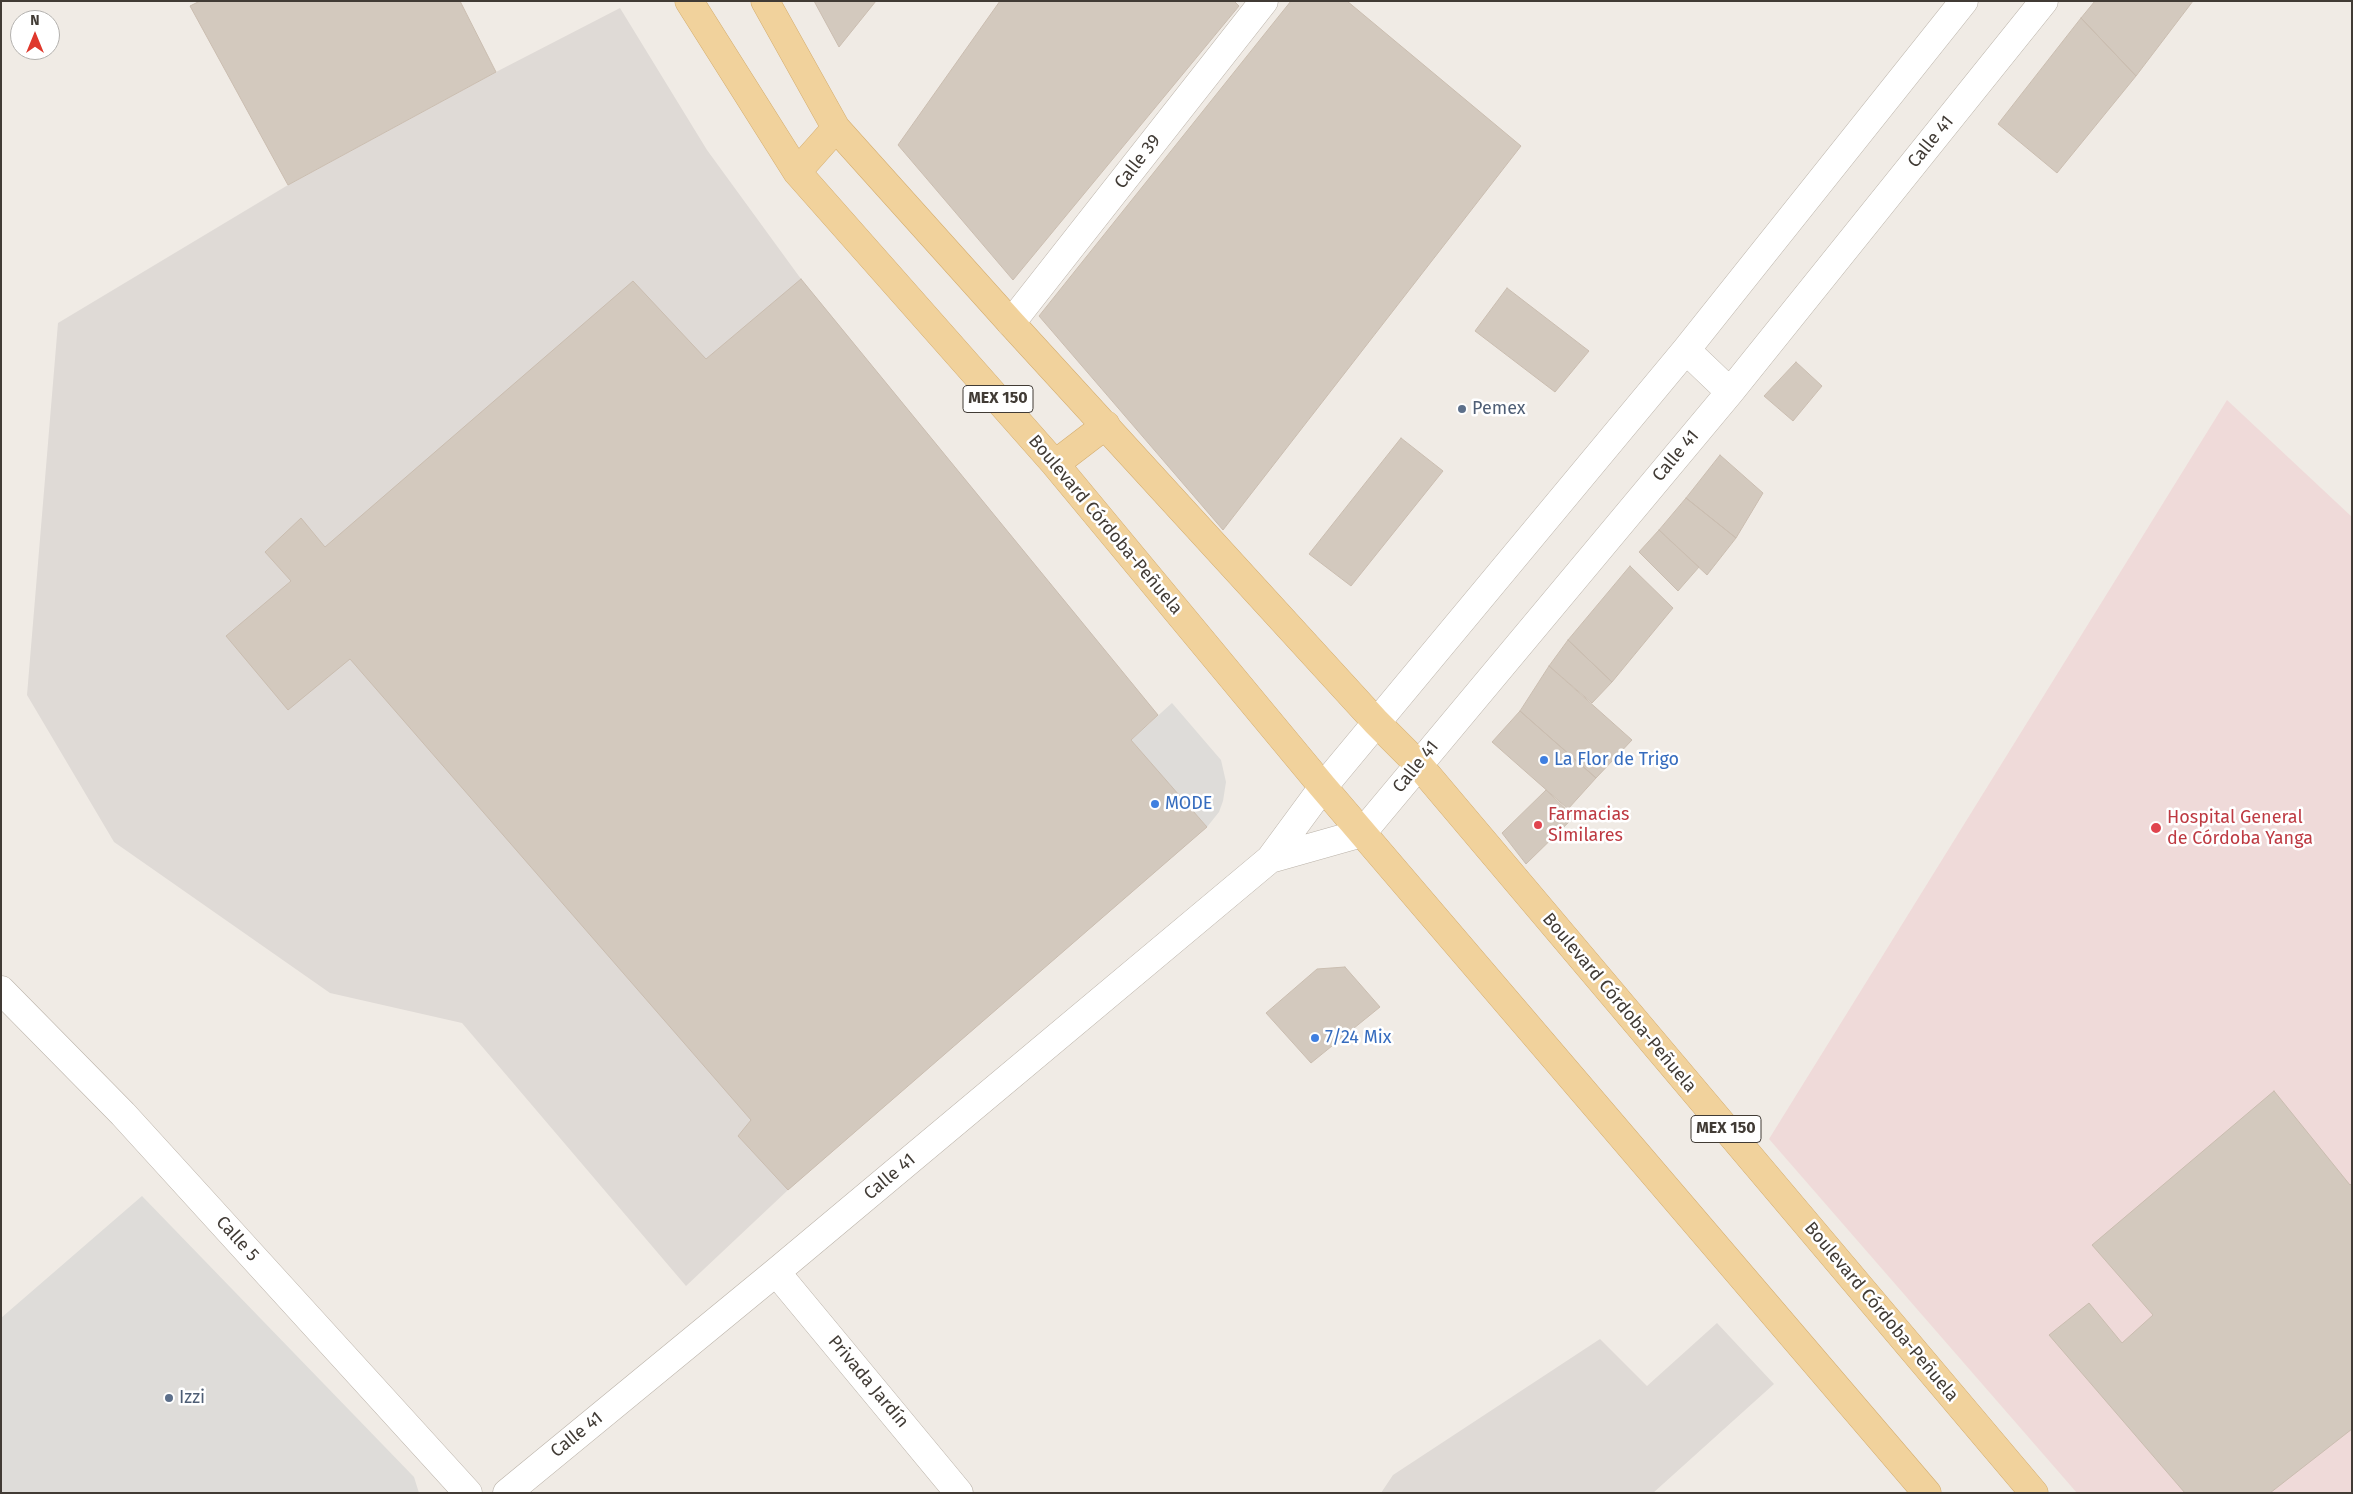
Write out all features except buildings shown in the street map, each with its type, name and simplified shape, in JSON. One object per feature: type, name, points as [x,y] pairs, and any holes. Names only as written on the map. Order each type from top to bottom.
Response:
[{"type":"main road","name":"Boulevard Córdoba-Peñuela","points":[[688,1],[796,172],[1055,464],[1323,787]]},
{"type":"main road","name":"MEX 150","points":[[764,1],[836,128],[1011,323],[1376,722],[1418,764]]},
{"type":"main road","points":[[796,172],[836,128]]},
{"type":"main road","points":[[1055,464],[1106,425]]},
{"type":"main road","name":"Boulevard Córdoba-Peñuela","points":[[1418,764],[2034,1493]]},
{"type":"main road","name":"MEX 150","points":[[1323,787],[1927,1493]]},
{"type":"street","name":"Calle 39","points":[[1011,323],[1264,1]]},
{"type":"street","name":"Calle 41","points":[[507,1493],[776,1272],[1270,859],[1323,787],[1686,350],[1964,1]]},
{"type":"street","name":"Calle 41","points":[[1270,859],[1362,833],[1730,392],[2044,1]]},
{"type":"street","points":[[1686,350],[1730,392]]},
{"type":"street","name":"Calle 5","points":[[1,990],[123,1114],[468,1493]]},
{"type":"street","name":"Privada Jardín","points":[[776,1272],[959,1493]]},
{"type":"shaded area","points":[[620,8],[707,150],[801,279],[1158,715],[1131,739],[1207,827],[788,1190],[686,1286],[462,1023],[330,993],[114,842],[27,695],[58,323],[288,185],[496,72]]},
{"type":"shaded area","name":"Hospital General de Córdoba Yanga","points":[[2227,400],[2352,517],[2352,1493],[2077,1493],[1769,1139]]},
{"type":"shaded area","points":[[1172,703],[1221,760],[1226,782],[1223,801],[1219,812],[1207,827],[1131,740]]},
{"type":"shaded area","name":"Izzi","points":[[142,1196],[414,1477],[419,1493],[1,1493],[1,1318]]},
{"type":"shaded area","points":[[1717,1323],[1774,1384],[1653,1493],[1381,1493],[1393,1475],[1600,1339],[1647,1386]]},
{"type":"place","name":"Pemex","points":[[1462,409]]},
{"type":"place","name":"La Flor de Trigo","points":[[1544,760]]},
{"type":"place","name":"MODE","points":[[1155,804]]},
{"type":"place","name":"Farmacias Similares","points":[[1538,825]]},
{"type":"place","name":"Hospital General de Córdoba Yanga","points":[[2156,828]]},
{"type":"place","name":"7/24 Mix","points":[[1315,1038]]},
{"type":"place","name":"Izzi","points":[[169,1398]]}]
